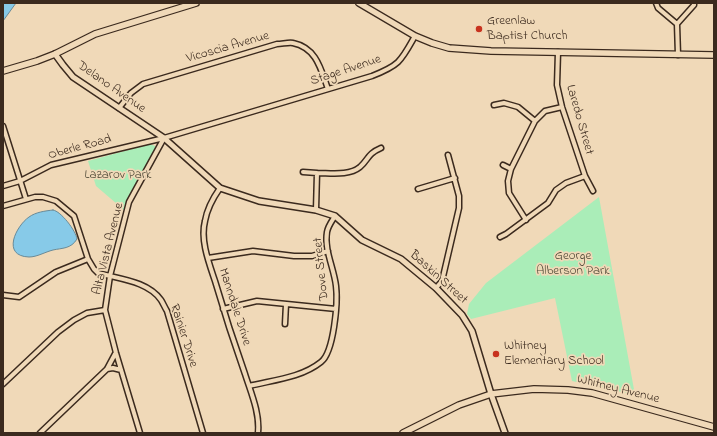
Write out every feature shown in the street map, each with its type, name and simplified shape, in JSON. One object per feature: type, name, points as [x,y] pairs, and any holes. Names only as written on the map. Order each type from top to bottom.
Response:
[{"type":"main road","points":[[3,71],[37,62],[95,34],[196,3]]},
{"type":"main road","points":[[359,3],[415,36],[449,48],[467,50],[714,55]]},
{"type":"main road","name":"Whitney Avenue","points":[[403,433],[459,406],[491,394],[534,389],[568,390],[592,393],[714,427]]},
{"type":"street","points":[[656,3],[658,8],[677,24]]},
{"type":"street","points":[[678,55],[677,24],[694,5],[694,3]]},
{"type":"street","name":"Stage Avenue","points":[[164,138],[372,76],[387,70],[399,62],[415,36]]},
{"type":"street","name":"Vicoscia Avenue","points":[[119,108],[131,93],[143,84],[277,44],[293,43],[310,50],[318,62],[328,89]]},
{"type":"street","name":"Laredo Street","points":[[558,52],[557,85],[562,107],[585,176],[593,191]]},
{"type":"street","name":"Delano Avenue","points":[[56,54],[63,66],[73,76],[164,138]]},
{"type":"street","points":[[494,105],[504,103],[518,107],[535,121]]},
{"type":"street","points":[[526,220],[508,193],[508,181],[511,169],[535,121],[545,111],[562,107]]},
{"type":"street","points":[[3,126],[5,141],[26,199]]},
{"type":"street","name":"Oberle Road","points":[[3,186],[20,181],[51,165],[164,138]]},
{"type":"street","name":"Baskin Street","points":[[164,138],[220,188],[259,201],[316,210],[336,216],[362,240],[401,259],[436,288],[462,315],[472,331],[491,394],[505,433]]},
{"type":"street","name":"Alta Vista Avenue","points":[[140,433],[105,310],[110,276],[129,202],[164,138]]},
{"type":"street","points":[[303,172],[345,173],[354,171],[361,166],[372,152],[381,148]]},
{"type":"street","points":[[436,288],[442,281],[459,208],[459,196],[448,154]]},
{"type":"street","points":[[503,165],[511,169]]},
{"type":"street","points":[[316,210],[317,173]]},
{"type":"street","points":[[500,236],[506,234],[548,203],[556,190],[566,183],[585,176]]},
{"type":"street","points":[[418,190],[455,178]]},
{"type":"street","name":"Manndale Drive","points":[[220,188],[211,201],[204,222],[204,239],[223,309],[258,416],[258,433]]},
{"type":"street","points":[[3,206],[26,199],[43,197],[51,198],[74,216],[88,259],[56,272],[19,297],[3,295]]},
{"type":"street","name":"Dove Street","points":[[249,386],[298,374],[322,362],[331,346],[336,309],[336,287],[328,251],[327,232],[330,224],[336,216]]},
{"type":"street","points":[[208,258],[253,251],[294,256],[312,256],[328,251]]},
{"type":"street","name":"Rainier Drive","points":[[88,259],[98,273],[136,283],[148,289],[160,299],[167,311],[203,433]]},
{"type":"street","points":[[223,309],[257,301],[336,309]]},
{"type":"street","points":[[285,324],[286,304]]},
{"type":"street","points":[[3,384],[58,332],[74,320],[87,314],[105,310]]},
{"type":"street","points":[[40,433],[107,369],[116,353]]},
{"type":"street","points":[[107,369],[113,368],[121,370]]},
{"type":"green space","name":"Lazarov Park","points":[[150,144],[155,146],[155,149],[124,210],[96,186],[88,161]]},
{"type":"green space","name":"George Alberson Park","points":[[599,197],[635,395],[572,381],[555,298],[471,319],[467,314],[469,304],[486,283]]},
{"type":"water","points":[[3,3],[16,3],[3,21]]},
{"type":"water","points":[[53,210],[60,214],[71,227],[76,235],[77,239],[75,242],[66,248],[53,250],[32,257],[20,255],[15,252],[13,246],[16,233],[24,221],[35,214]]},
{"type":"place","name":"Greenlaw Baptist Church","points":[[479,29]]},
{"type":"place","name":"Whitney Elementary School","points":[[496,354]]}]
